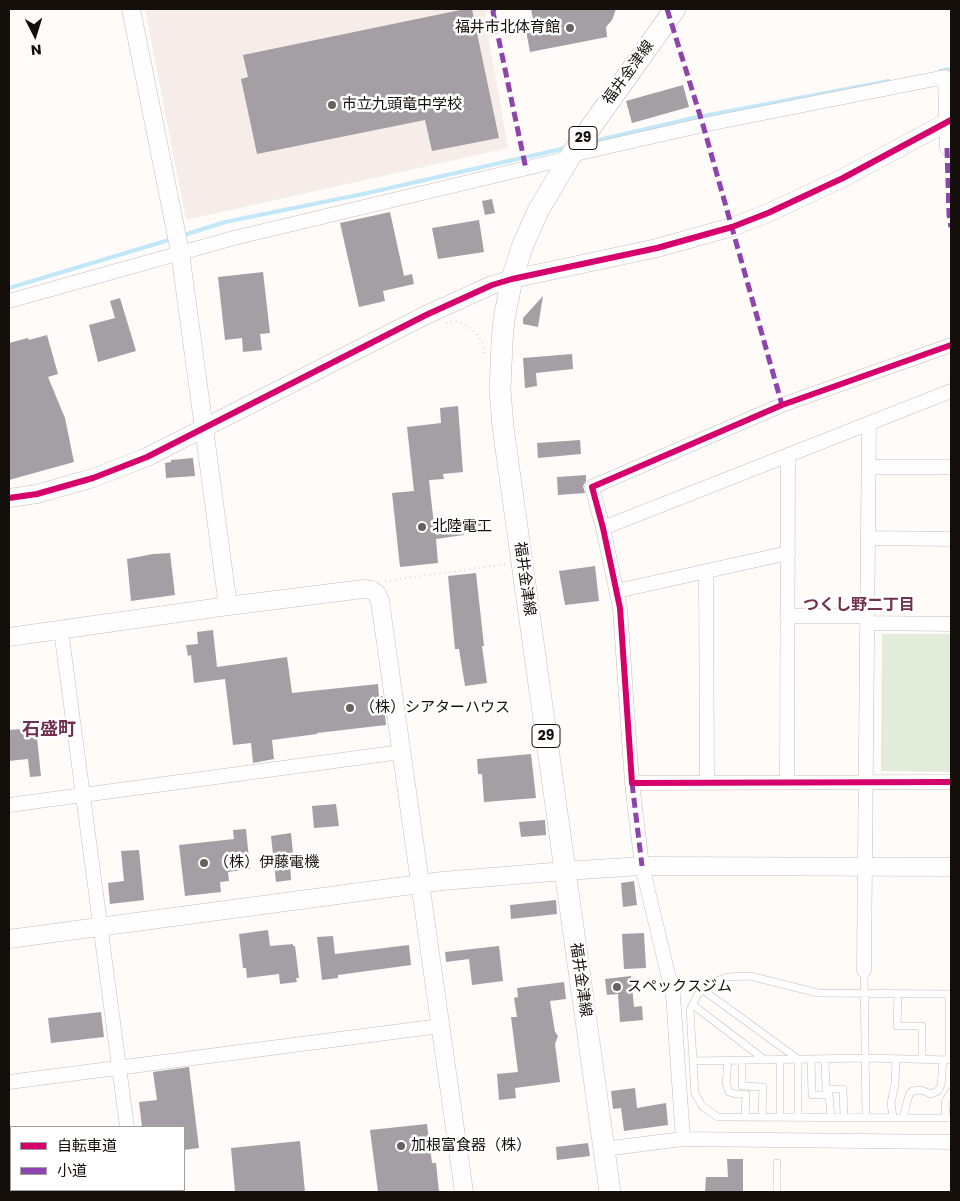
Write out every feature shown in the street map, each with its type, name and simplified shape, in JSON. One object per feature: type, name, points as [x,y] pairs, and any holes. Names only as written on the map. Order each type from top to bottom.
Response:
[{"type":"main road","name":"福井金津線","points":[[610,1192],[501,408],[502,342],[504,318],[512,279],[529,231],[552,185],[675,9]]},
{"type":"street","points":[[131,9],[180,252],[228,606]]},
{"type":"street","points":[[9,301],[234,238],[570,157],[703,126],[945,77],[949,121],[948,148]]},
{"type":"street","points":[[9,498],[37,494],[93,478],[147,456],[426,315],[465,297],[512,279],[656,248],[732,227],[768,213],[843,178],[949,121]]},
{"type":"street","points":[[683,1139],[672,995],[642,866],[632,782],[620,608],[592,487],[782,405],[951,345]]},
{"type":"street","points":[[603,528],[951,391]]},
{"type":"street","points":[[864,970],[869,423]]},
{"type":"street","points":[[786,782],[788,455]]},
{"type":"street","points":[[869,467],[951,467]]},
{"type":"street","points":[[868,538],[951,539]]},
{"type":"street","points":[[616,592],[788,553]]},
{"type":"street","points":[[706,571],[707,782]]},
{"type":"street","points":[[9,637],[228,606],[364,590],[372,590],[378,594],[464,1192]]},
{"type":"street","points":[[787,616],[951,624]]},
{"type":"street","points":[[61,630],[127,1126]]},
{"type":"street","points":[[9,805],[402,752]]},
{"type":"street","points":[[632,782],[951,782]]},
{"type":"street","points":[[9,939],[420,884],[565,871],[642,866],[951,868]]},
{"type":"street","points":[[9,1082],[119,1066],[440,1026]]},
{"type":"street","points":[[604,1149],[683,1139],[951,1142]]},
{"type":"lane","points":[[864,970],[866,1118]]},
{"type":"lane","points":[[903,1118],[908,1095],[912,1090],[921,1090],[931,1094],[938,1091],[941,1084],[948,1060],[950,994],[818,993],[750,976],[727,977],[714,982],[698,994],[690,1010],[695,1094],[703,1107],[718,1117],[844,1117],[866,1118],[893,1118],[903,1118],[949,1118],[944,1102],[951,1092]]},
{"type":"lane","points":[[703,990],[798,1059]]},
{"type":"lane","points":[[898,994],[897,1026],[922,1026],[922,1059]]},
{"type":"lane","points":[[693,1004],[765,1060]]},
{"type":"lane","points":[[693,1061],[865,1058],[948,1060]]},
{"type":"lane","points":[[798,1059],[798,1117]]},
{"type":"lane","points":[[811,1059],[812,1095],[829,1095],[831,1117]]},
{"type":"lane","points":[[824,1059],[826,1089],[844,1089],[844,1117]]},
{"type":"lane","points":[[893,1118],[891,1103],[895,1084],[896,1059]]},
{"type":"lane","points":[[742,1060],[742,1086],[763,1087],[762,1117]]},
{"type":"lane","points":[[780,1060],[780,1117]]},
{"type":"lane","points":[[728,1061],[726,1083],[729,1092],[746,1094],[745,1117]]},
{"type":"lane","points":[[777,1163],[777,1192]]},
{"type":"path","points":[[445,323],[455,322],[464,324],[476,333],[483,344],[484,353]]},
{"type":"path","points":[[386,581],[514,563]]},
{"type":"shaded area","name":"市立九頭竜中学校","points":[[145,9],[488,9],[485,17],[508,148],[186,220]]},
{"type":"green space","points":[[882,634],[951,634],[951,772],[881,771]]},
{"type":"building","points":[[472,9],[499,138],[432,151],[425,120],[257,154],[241,79],[248,77],[243,55]]},
{"type":"building","name":"福井市北体育館","points":[[531,9],[616,9],[612,20],[606,27],[607,37],[530,52],[526,31],[535,29]]},
{"type":"building","points":[[683,85],[689,107],[632,123],[626,101]]},
{"type":"building","points":[[492,199],[495,213],[485,215],[482,201]]},
{"type":"building","points":[[390,212],[404,276],[412,274],[414,284],[383,291],[385,301],[359,307],[340,223]]},
{"type":"building","points":[[479,220],[484,252],[438,259],[432,228]]},
{"type":"building","points":[[263,272],[270,333],[260,334],[262,350],[243,352],[242,338],[225,340],[218,277]]},
{"type":"building","points":[[543,296],[538,327],[523,324],[523,318]]},
{"type":"building","points":[[120,298],[136,351],[98,362],[89,325],[115,318],[110,301]]},
{"type":"building","points":[[47,335],[58,374],[48,377],[65,418],[74,462],[9,480],[9,343]]},
{"type":"building","points":[[572,354],[573,369],[536,373],[537,386],[525,388],[523,358]]},
{"type":"building","points":[[458,406],[463,472],[443,474],[444,479],[429,480],[434,525],[482,518],[484,525],[463,529],[464,535],[436,539],[438,563],[400,567],[392,493],[414,491],[407,427],[441,423],[440,408]]},
{"type":"building","points":[[580,440],[581,454],[538,458],[537,443]]},
{"type":"building","points":[[193,458],[195,476],[166,478],[165,463],[171,462],[171,460]]},
{"type":"building","points":[[586,475],[586,481],[583,486],[585,493],[558,495],[557,477]]},
{"type":"building","points":[[170,553],[175,595],[131,601],[127,559]]},
{"type":"building","points":[[595,566],[599,601],[565,605],[559,571]]},
{"type":"building","points":[[476,573],[487,683],[465,686],[459,649],[455,649],[448,576]]},
{"type":"building","points":[[213,630],[217,667],[287,657],[292,693],[378,684],[379,697],[383,696],[386,725],[272,740],[274,759],[253,763],[251,743],[233,745],[225,679],[194,683],[191,655],[188,656],[186,645],[198,644],[197,632]]},
{"type":"building","points":[[36,728],[41,776],[30,777],[28,759],[9,761],[9,730]]},
{"type":"building","points":[[531,754],[536,798],[484,802],[482,774],[478,774],[477,759]]},
{"type":"building","points":[[336,804],[339,826],[314,828],[312,806]]},
{"type":"building","points":[[545,820],[546,835],[521,837],[519,822]]},
{"type":"building","name":"（株）伊藤電機","points":[[246,829],[250,869],[228,872],[229,881],[220,882],[221,892],[185,896],[179,845],[234,839],[233,830]]},
{"type":"building","points":[[291,833],[294,863],[290,864],[291,880],[276,882],[271,836]]},
{"type":"building","points":[[139,850],[144,900],[110,904],[108,883],[124,881],[121,851]]},
{"type":"building","points":[[634,881],[637,905],[623,907],[621,883]]},
{"type":"building","points":[[556,900],[557,914],[511,919],[510,905]]},
{"type":"building","points":[[268,930],[270,946],[293,944],[295,946],[299,978],[296,978],[297,982],[280,984],[279,974],[247,978],[246,968],[243,968],[239,934]]},
{"type":"building","points":[[644,933],[646,968],[624,969],[622,934]]},
{"type":"building","points":[[333,936],[335,954],[409,945],[411,965],[338,975],[338,978],[322,980],[317,937]]},
{"type":"building","points":[[499,946],[503,981],[472,985],[469,959],[446,962],[445,952]]},
{"type":"building","points":[[631,976],[634,1007],[642,1006],[643,1020],[620,1022],[618,994],[607,995],[605,979]]},
{"type":"building","points":[[564,982],[566,999],[550,1001],[555,1032],[558,1036],[555,1044],[560,1082],[515,1088],[516,1098],[499,1100],[497,1074],[518,1072],[511,1017],[517,1017],[514,998],[518,997],[517,988]]},
{"type":"building","points":[[101,1012],[104,1037],[51,1043],[48,1018]]},
{"type":"building","points":[[189,1067],[199,1148],[185,1150],[185,1126],[142,1126],[139,1102],[157,1100],[153,1072]]},
{"type":"building","points":[[635,1088],[637,1108],[666,1103],[668,1125],[624,1131],[621,1108],[613,1109],[611,1091]]},
{"type":"building","name":"加根富食器（株）","points":[[427,1124],[432,1163],[436,1163],[439,1192],[378,1192],[370,1130]]},
{"type":"building","points":[[300,1141],[305,1192],[235,1192],[231,1148]]},
{"type":"building","points":[[588,1143],[590,1156],[557,1160],[556,1147]]},
{"type":"building","points":[[727,1159],[743,1159],[743,1192],[705,1192],[706,1177],[728,1177]]},
{"type":"waterway","points":[[940,71],[951,69]]},
{"type":"waterway","points":[[590,142],[693,118],[889,81]]},
{"type":"waterway","points":[[181,236],[225,222],[363,194],[566,148]]},
{"type":"waterway","points":[[9,288],[172,239]]},
{"type":"marked path","points":[[494,9],[493,12],[526,169]]},
{"type":"marked path","points":[[667,9],[703,125],[782,405]]},
{"type":"marked path","points":[[947,148],[951,227]]},
{"type":"marked path","points":[[632,783],[642,866]]},
{"type":"cycle path","points":[[9,498],[37,494],[93,478],[147,457],[426,315],[492,285],[657,248],[732,227],[768,213],[843,178],[951,120]]},
{"type":"cycle path","points":[[951,345],[782,405],[592,487],[620,608],[632,783],[951,782]]},
{"type":"place","name":"福井市北体育館","points":[[570,28]]},
{"type":"place","name":"市立九頭竜中学校","points":[[332,105]]},
{"type":"place","name":"北陸電工","points":[[422,527]]},
{"type":"place","name":"（株）シアターハウス","points":[[350,708]]},
{"type":"place","name":"（株）伊藤電機","points":[[204,863]]},
{"type":"place","name":"スペックスジム","points":[[617,987]]},
{"type":"place","name":"加根富食器（株）","points":[[401,1146]]},
{"type":"district","name":"つくし野二丁目","points":[[859,606]]},
{"type":"district","name":"石盛町","points":[[49,730]]}]
